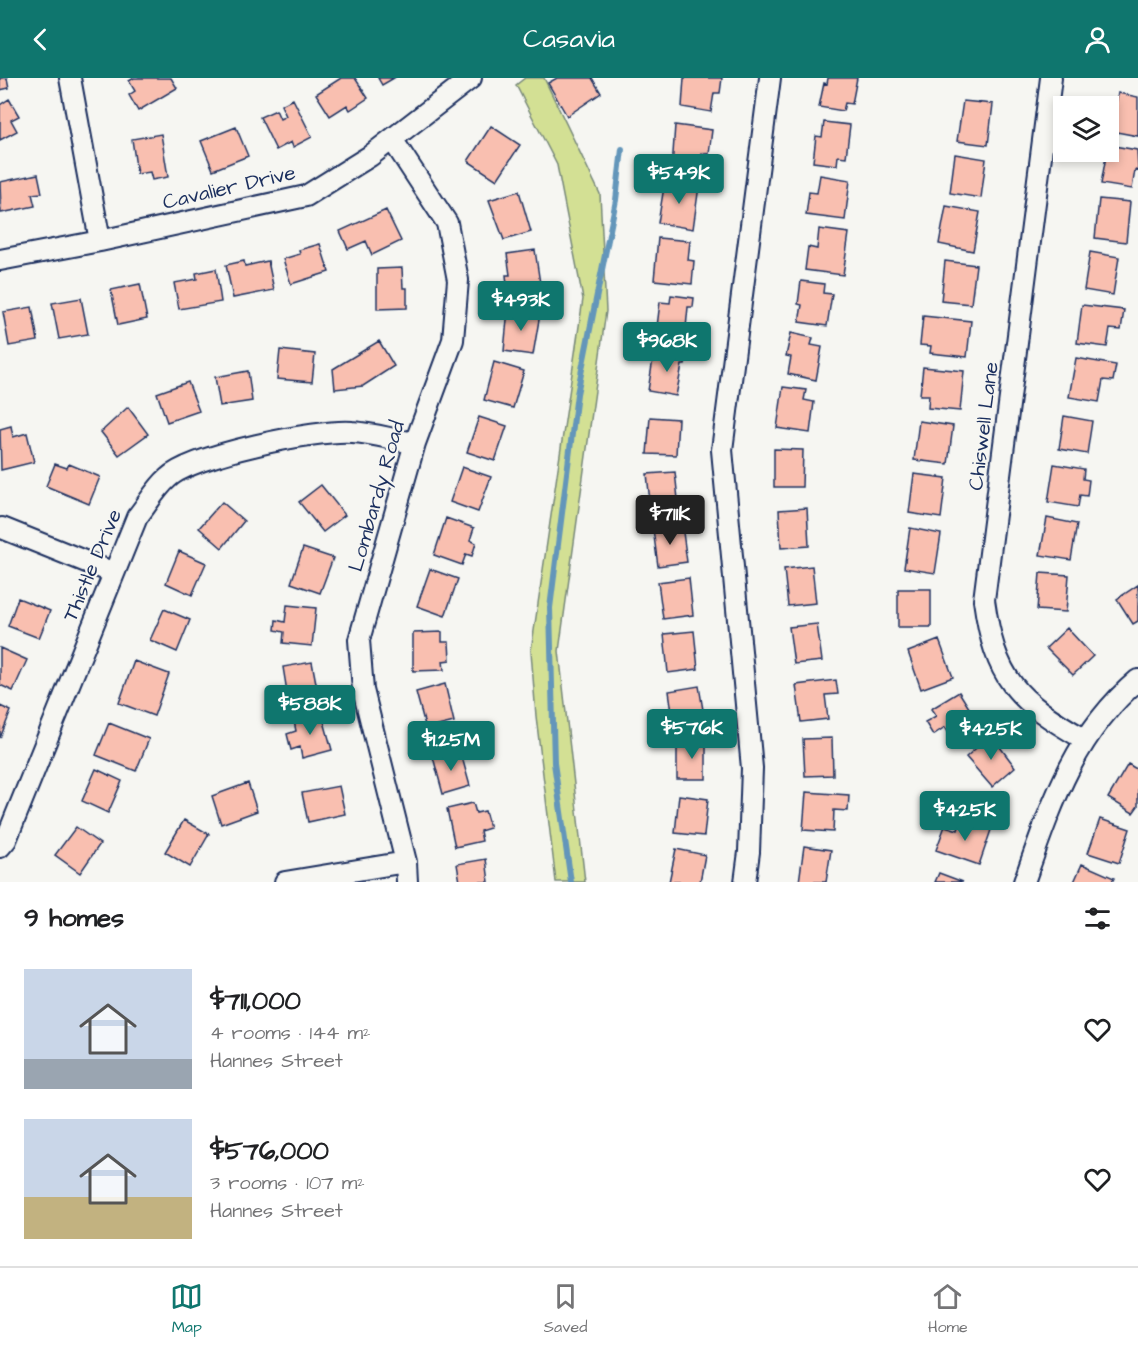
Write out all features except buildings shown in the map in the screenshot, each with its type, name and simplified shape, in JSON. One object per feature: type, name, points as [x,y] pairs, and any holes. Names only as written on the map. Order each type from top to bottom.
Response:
[{"type":"street","points":[[70,78],[100,241]]},
{"type":"street","name":"Cavalier Drive","points":[[0,260],[100,241],[306,196],[370,156],[471,78]]},
{"type":"street","points":[[745,882],[749,852],[752,768],[722,450],[770,78]]},
{"type":"street","name":"Chiswell Lane","points":[[1052,78],[984,600],[990,639],[1004,675],[1042,715],[1084,739]]},
{"type":"street","name":"Lombardy Road","points":[[392,139],[447,223],[458,280],[453,340],[415,443],[359,639],[363,690],[406,862],[407,882]]},
{"type":"street","name":"Thistle Drive","points":[[0,847],[6,840],[137,517],[168,477],[187,466],[242,450],[330,432],[353,432],[415,443]]},
{"type":"street","points":[[2,528],[114,573]]},
{"type":"street","points":[[1024,882],[1048,814],[1084,739],[1118,697],[1138,680]]},
{"type":"street","points":[[285,882],[406,862]]},
{"type":"green space","points":[[525,78],[544,78],[600,194],[606,311],[559,651],[585,882],[556,882],[536,716],[531,651],[583,299],[557,165],[516,85]]},
{"type":"waterway","points":[[571,882],[554,763],[550,608],[577,394],[616,200],[622,149]]}]
